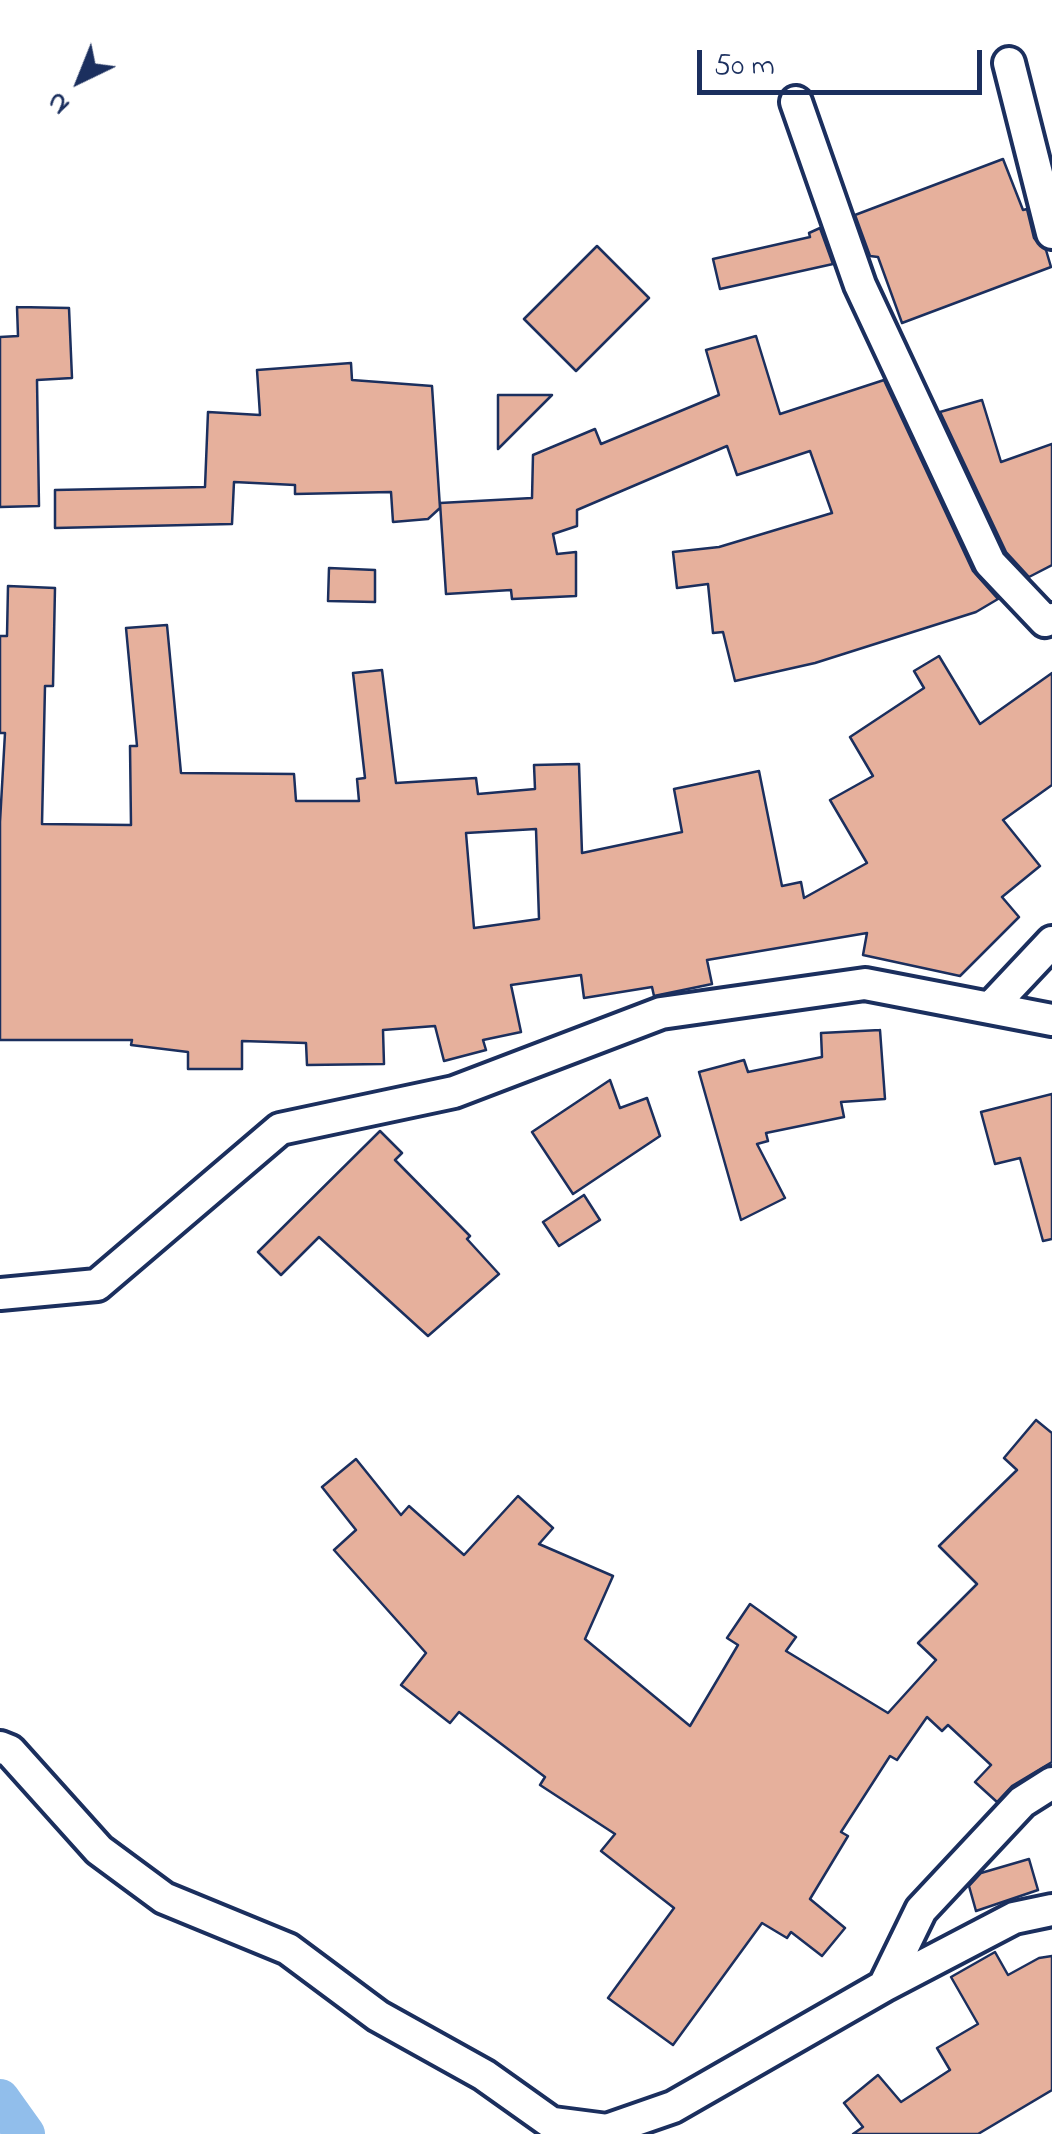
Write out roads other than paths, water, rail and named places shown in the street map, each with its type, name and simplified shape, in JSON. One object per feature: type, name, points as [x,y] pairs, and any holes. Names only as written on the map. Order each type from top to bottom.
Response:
[{"type":"street","points":[[1010,63],[1052,233]]},
{"type":"street","points":[[796,102],[860,284],[990,563],[1045,621],[1052,619]]},
{"type":"street","points":[[990,1008],[1052,942]]},
{"type":"street","points":[[0,1294],[97,1285],[280,1129],[454,1092],[661,1013],[865,984],[1052,1020]]},
{"type":"street","points":[[0,1746],[10,1751],[100,1850],[164,1898],[288,1949],[378,2016],[484,2075],[560,2128],[606,2130],[673,2107],[884,1986],[1014,1918],[1052,1910]]},
{"type":"street","points":[[884,1986],[921,1910],[1022,1802],[1052,1783]]},
{"type":"waterway","points":[[0,2099],[25,2134]]}]
